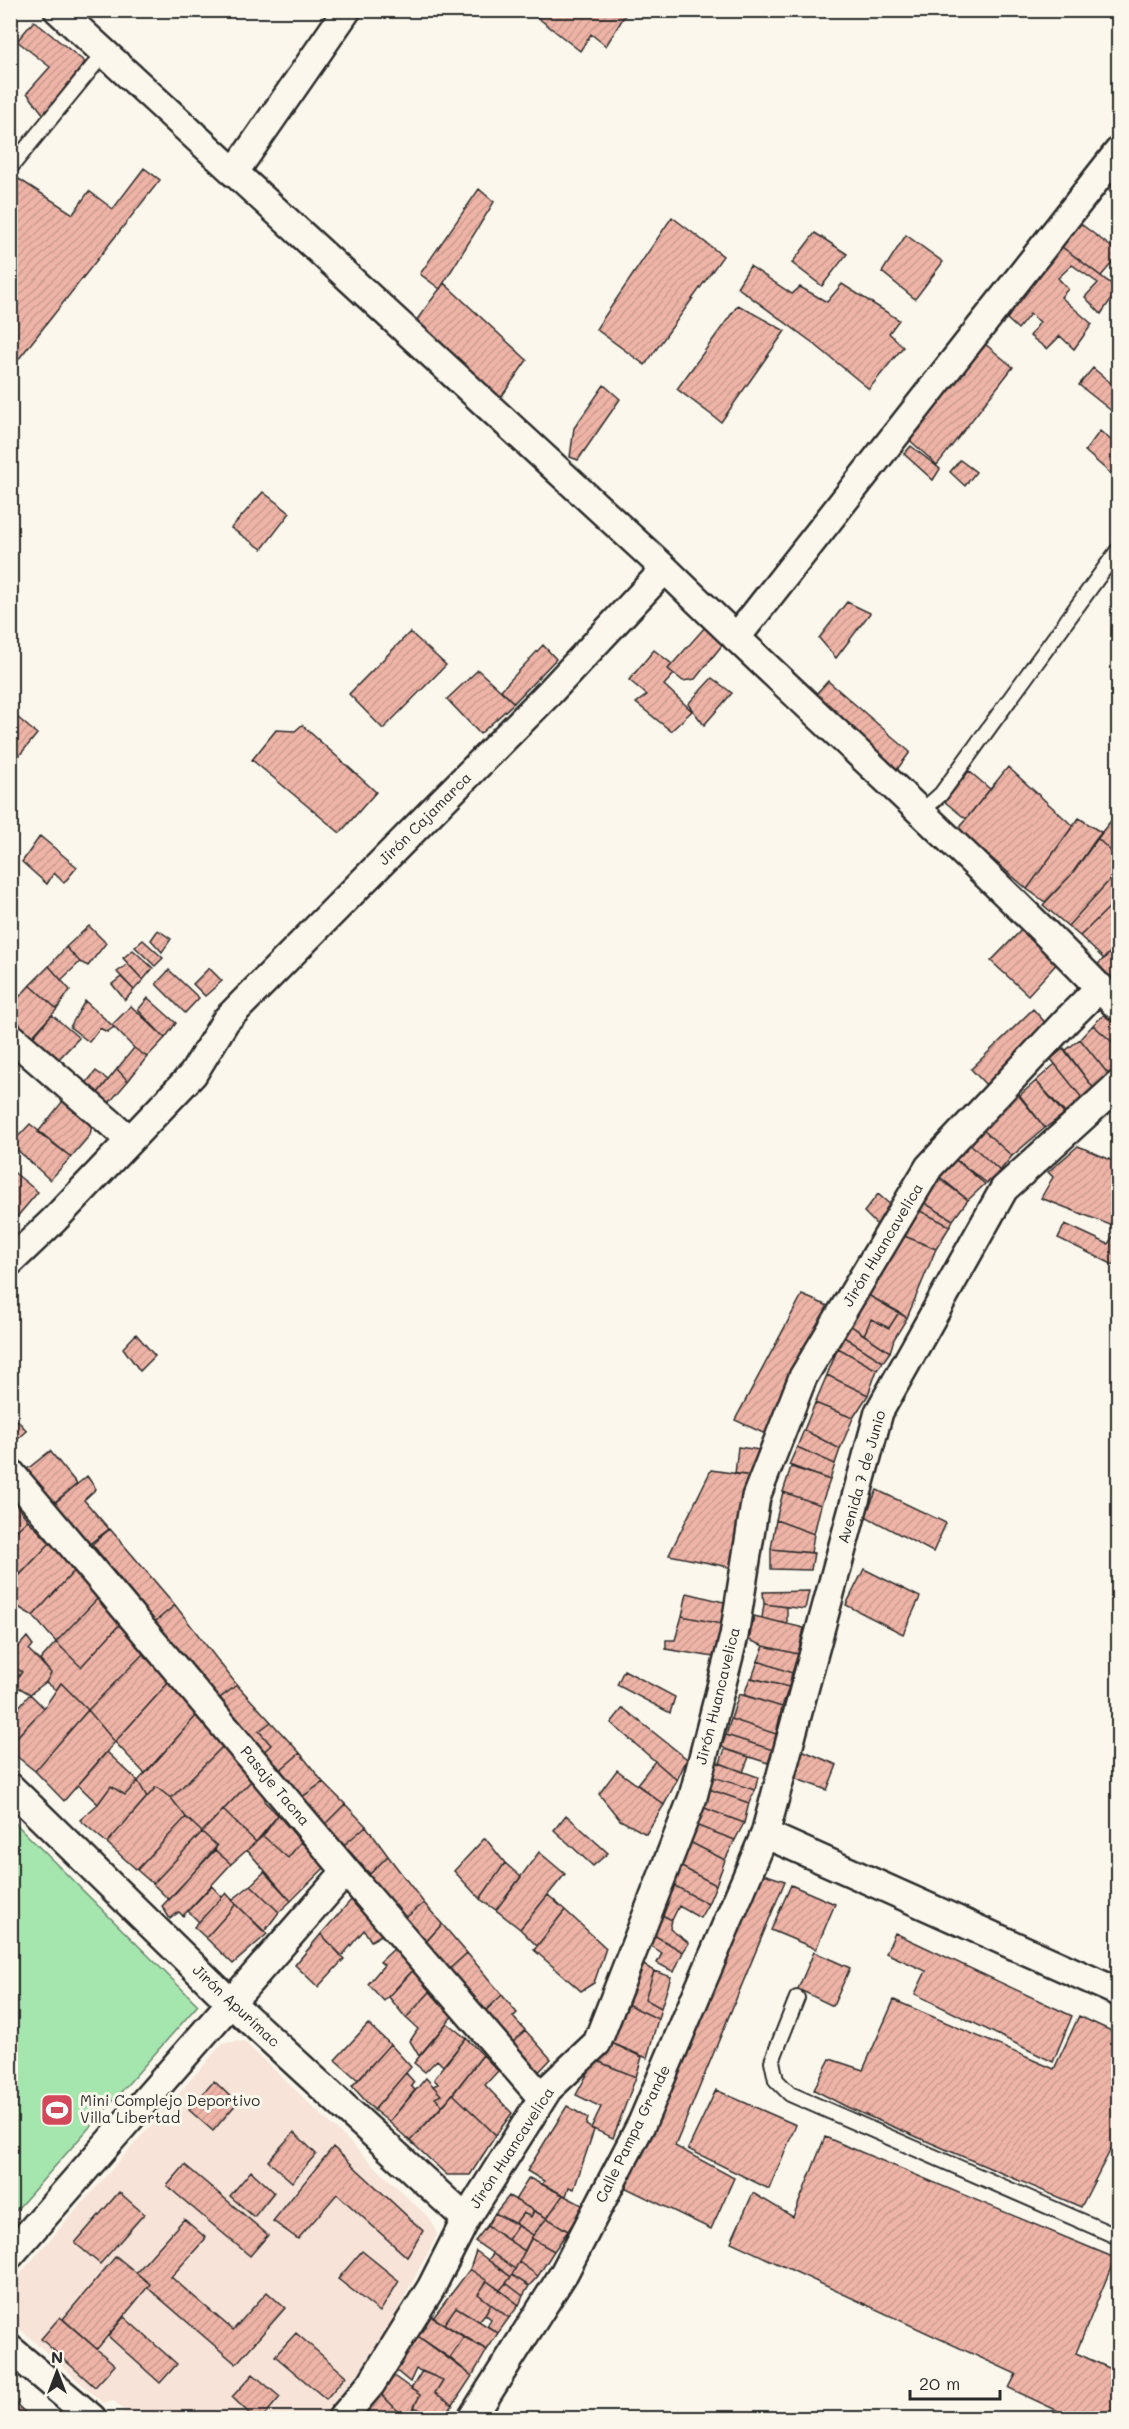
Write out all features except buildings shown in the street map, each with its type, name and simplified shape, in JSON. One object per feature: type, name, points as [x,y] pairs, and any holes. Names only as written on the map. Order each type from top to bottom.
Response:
[{"type":"street","points":[[58,10],[665,569],[922,811],[1119,1007]]},
{"type":"street","points":[[234,172],[347,10]]},
{"type":"street","points":[[736,638],[1119,152]]},
{"type":"street","name":"Jirón Cajamarca","points":[[13,1254],[54,1220],[193,1074],[226,1020],[550,692],[665,569]]},
{"type":"street","name":"Jirón Huancavelica","points":[[342,2418],[370,2384],[430,2288],[466,2219],[548,2089],[597,2043],[693,1797],[734,1636],[756,1497],[803,1377],[928,1167],[1100,987]]},
{"type":"street","points":[[10,1036],[130,1140]]},
{"type":"street","name":"Avenida 7 de Junio","points":[[765,1834],[879,1412],[1004,1189],[1119,1085]]},
{"type":"street","name":"Pasaje Tacna","points":[[10,1473],[346,1871],[542,2098]]},
{"type":"street","name":"Jirón Apurímac","points":[[10,1787],[231,2003],[466,2219]]},
{"type":"street","points":[[765,1834],[1119,1992]]},
{"type":"street","name":"Calle Pampa Grande","points":[[472,2418],[564,2273],[642,2123],[765,1834]]},
{"type":"street","points":[[10,2255],[346,1871]]},
{"type":"street","points":[[10,2349],[92,2418]]},
{"type":"lane","points":[[10,168],[104,53]]},
{"type":"lane","points":[[922,811],[941,794],[1119,550]]},
{"type":"lane","points":[[797,1998],[772,2061],[776,2080],[790,2094],[1119,2237]]},
{"type":"shaded area","points":[[244,2041],[431,2220],[437,2235],[376,2351],[321,2418],[121,2418],[124,2410],[113,2400],[103,2403],[11,2321],[11,2284],[223,2043]]},
{"type":"green space","name":"Mini Complejo Deportivo Villa Libertad","points":[[11,1819],[198,2005],[11,2216]]},
{"type":"place","name":"Mini Complejo Deportivo Villa Libertad","points":[[57,2110]]}]
